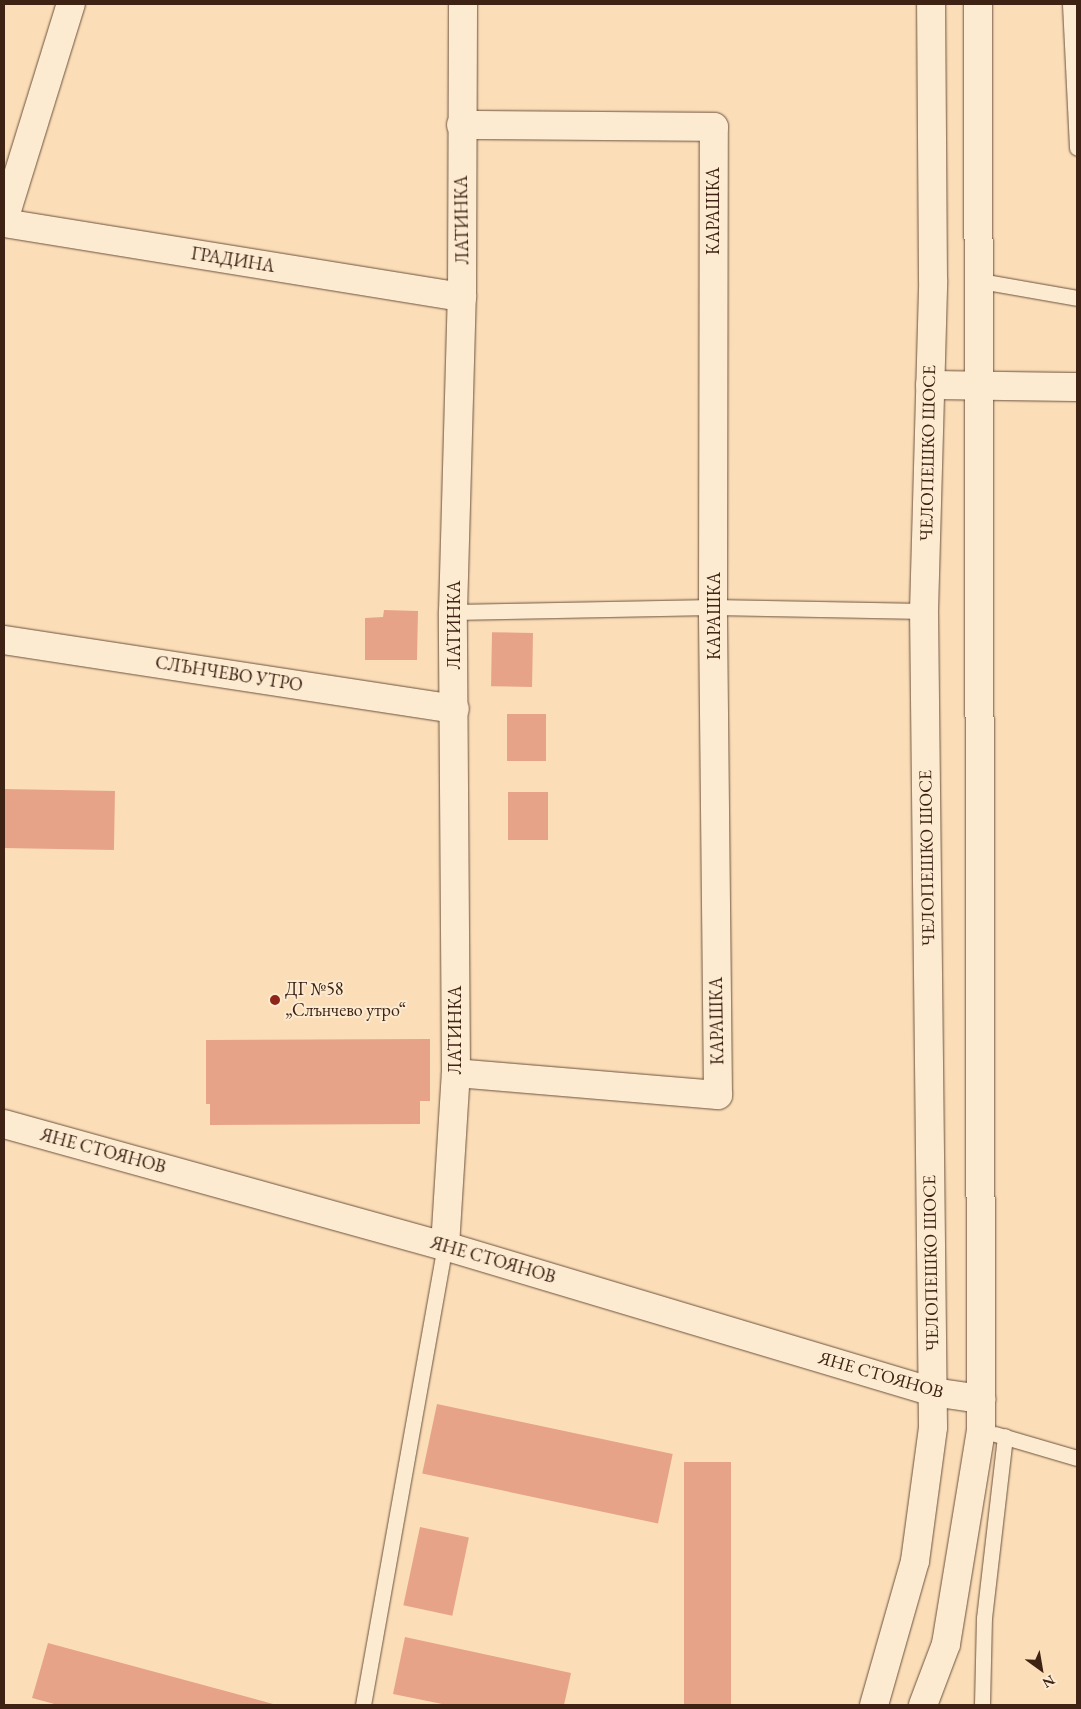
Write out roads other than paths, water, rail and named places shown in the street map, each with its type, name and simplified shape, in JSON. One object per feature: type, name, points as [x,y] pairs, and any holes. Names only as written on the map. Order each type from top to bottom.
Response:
[{"type":"street","points":[[4,222],[71,4]]},
{"type":"street","name":"ЛАТИНКА","points":[[445,1246],[456,1073],[453,612],[462,297],[461,125],[463,4]]},
{"type":"street","name":"ЧЕЛОПЕШКО ШОСЕ","points":[[874,1705],[915,1561],[932,1427],[924,611],[930,385],[931,4]]},
{"type":"street","points":[[923,1705],[946,1644],[993,1433],[981,1399],[978,4]]},
{"type":"street","name":"КАРАШКА","points":[[456,1073],[718,1095],[713,607],[714,127],[461,125]]},
{"type":"street","name":"ГРАДИНА","points":[[4,222],[462,297]]},
{"type":"street","points":[[930,385],[1077,387]]},
{"type":"street","name":"СЛЪНЧЕВО УТРО","points":[[4,640],[455,709]]},
{"type":"street","name":"ЯНЕ СТОЯНОВ","points":[[4,1124],[445,1246],[933,1392],[981,1399]]},
{"type":"lane","points":[[1070,4],[1077,148]]},
{"type":"lane","points":[[980,281],[1077,298]]},
{"type":"lane","points":[[453,612],[713,607],[924,611]]},
{"type":"lane","points":[[363,1705],[445,1246]]},
{"type":"lane","points":[[982,1705],[984,1618],[993,1433],[1077,1458]]},
{"type":"place","name":"ДГ №58 „Слънчево утро“","points":[[275,1000]]}]
